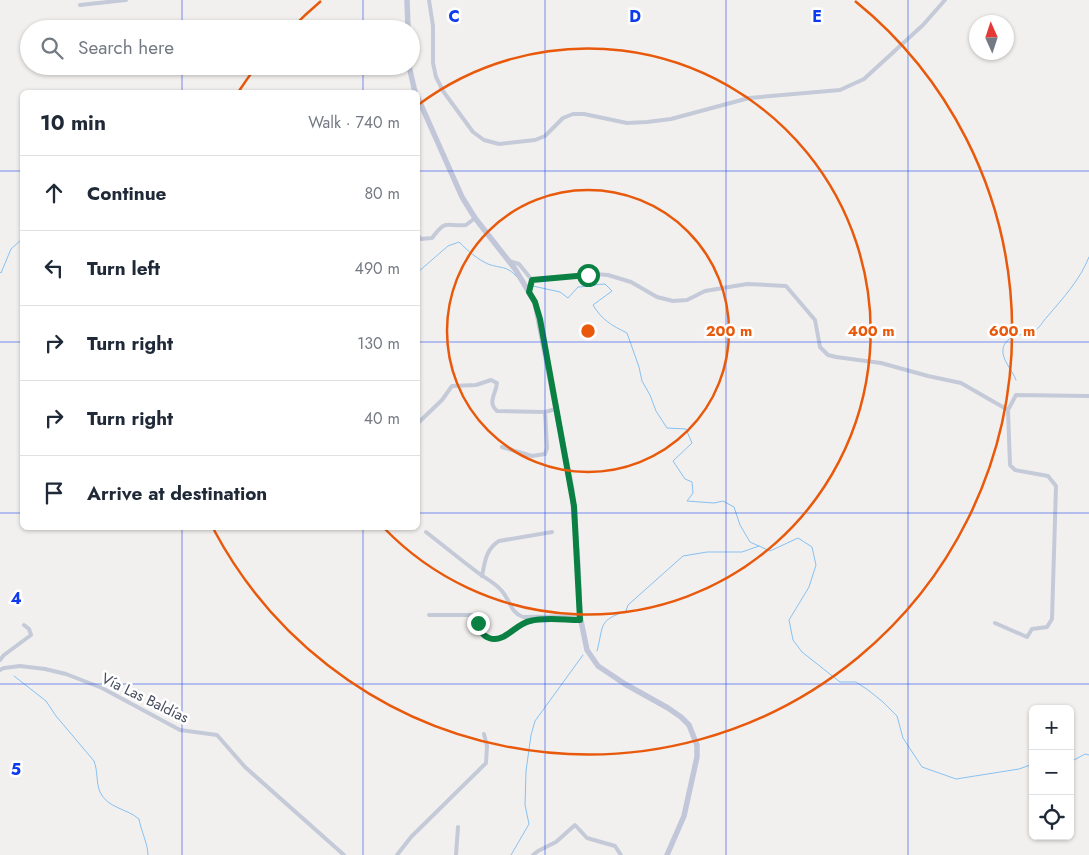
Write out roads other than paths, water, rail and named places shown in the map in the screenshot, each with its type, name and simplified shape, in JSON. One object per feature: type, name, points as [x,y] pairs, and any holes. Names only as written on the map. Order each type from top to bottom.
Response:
[{"type":"main road","points":[[407,0],[408,20]]},
{"type":"main road","points":[[411,75],[415,90]]},
{"type":"main road","points":[[420,102],[462,196],[476,218],[522,279],[530,286],[535,302],[540,319],[574,506],[580,618],[587,650],[598,666],[625,684],[668,708],[688,725],[693,735],[697,751],[695,769],[684,816],[667,855]]},
{"type":"street","points":[[80,5],[126,0]]},
{"type":"street","points":[[429,0],[433,26],[433,63],[436,77],[443,92],[473,132],[484,140],[499,144],[536,140],[545,136],[563,118],[573,114],[584,114],[627,123],[647,122],[671,119],[749,98],[840,90],[864,78],[923,25],[945,0]]},
{"type":"street","points":[[420,239],[432,238],[444,225],[449,223],[466,225],[476,218]]},
{"type":"street","points":[[509,261],[524,268],[530,286],[595,274],[608,275],[631,282],[657,297],[672,301],[687,300],[705,291],[747,284],[786,286],[815,320],[820,347],[828,355],[881,363],[961,383],[1008,410]]},
{"type":"street","points":[[420,421],[442,400],[452,386],[476,385],[491,380],[497,383],[492,404],[497,411],[545,412],[556,409]]},
{"type":"street","points":[[995,623],[1027,637],[1032,629],[1047,627],[1052,620],[1056,486],[1048,476],[1015,470],[1010,465],[1008,410],[1014,396],[1017,395],[1089,396]]},
{"type":"street","points":[[502,447],[532,456],[545,454],[547,448],[545,412]]},
{"type":"street","points":[[426,532],[501,589],[516,615],[523,618],[580,618]]},
{"type":"street","points":[[482,576],[488,552],[499,541],[552,532]]},
{"type":"street","points":[[429,615],[478,615],[481,631],[486,638],[495,640],[504,637],[518,626],[530,621],[580,618]]},
{"type":"street","points":[[0,660],[4,655],[29,638],[31,632],[24,625]]},
{"type":"street","name":"Vía Las Baldías","points":[[0,670],[20,666],[66,674],[102,688],[180,730],[217,736],[232,754],[344,855]]},
{"type":"street","points":[[397,855],[411,837],[486,763],[487,746],[484,734]]},
{"type":"street","points":[[533,855],[556,842],[575,825],[587,838],[615,846],[621,855]]},
{"type":"street","points":[[456,855],[458,827]]},
{"type":"waterway","points":[[0,272],[11,249],[20,241]]},
{"type":"waterway","points":[[420,270],[448,246],[459,242],[480,260],[507,269],[517,277]]},
{"type":"waterway","points":[[1016,380],[1005,361],[1003,353],[1004,344],[1011,338],[1038,329],[1076,281],[1089,257]]},
{"type":"waterway","points":[[528,285],[560,292],[568,298],[578,287],[605,284],[612,291],[593,305],[607,322],[627,333],[642,381],[656,411],[667,428],[686,429],[692,443],[673,461],[685,479],[692,482],[693,493],[687,501],[714,503],[723,501],[734,507],[740,525],[750,542],[770,551],[798,538],[812,547],[816,565],[809,587],[789,620],[793,640],[802,652],[840,682],[856,682],[883,702],[897,716],[903,738],[922,767],[956,779],[1019,769],[1029,765]]},
{"type":"waterway","points":[[597,651],[602,629],[606,621],[626,611],[628,605],[683,556],[707,552],[742,552],[759,546]]},
{"type":"waterway","points":[[511,855],[529,824],[525,805],[526,771],[535,721],[583,655]]},
{"type":"waterway","points":[[14,676],[46,701],[56,716],[94,761],[99,788],[103,797],[108,802],[139,819],[148,855]]},
{"type":"waterway","points":[[1074,760],[1085,754],[1089,755]]}]
